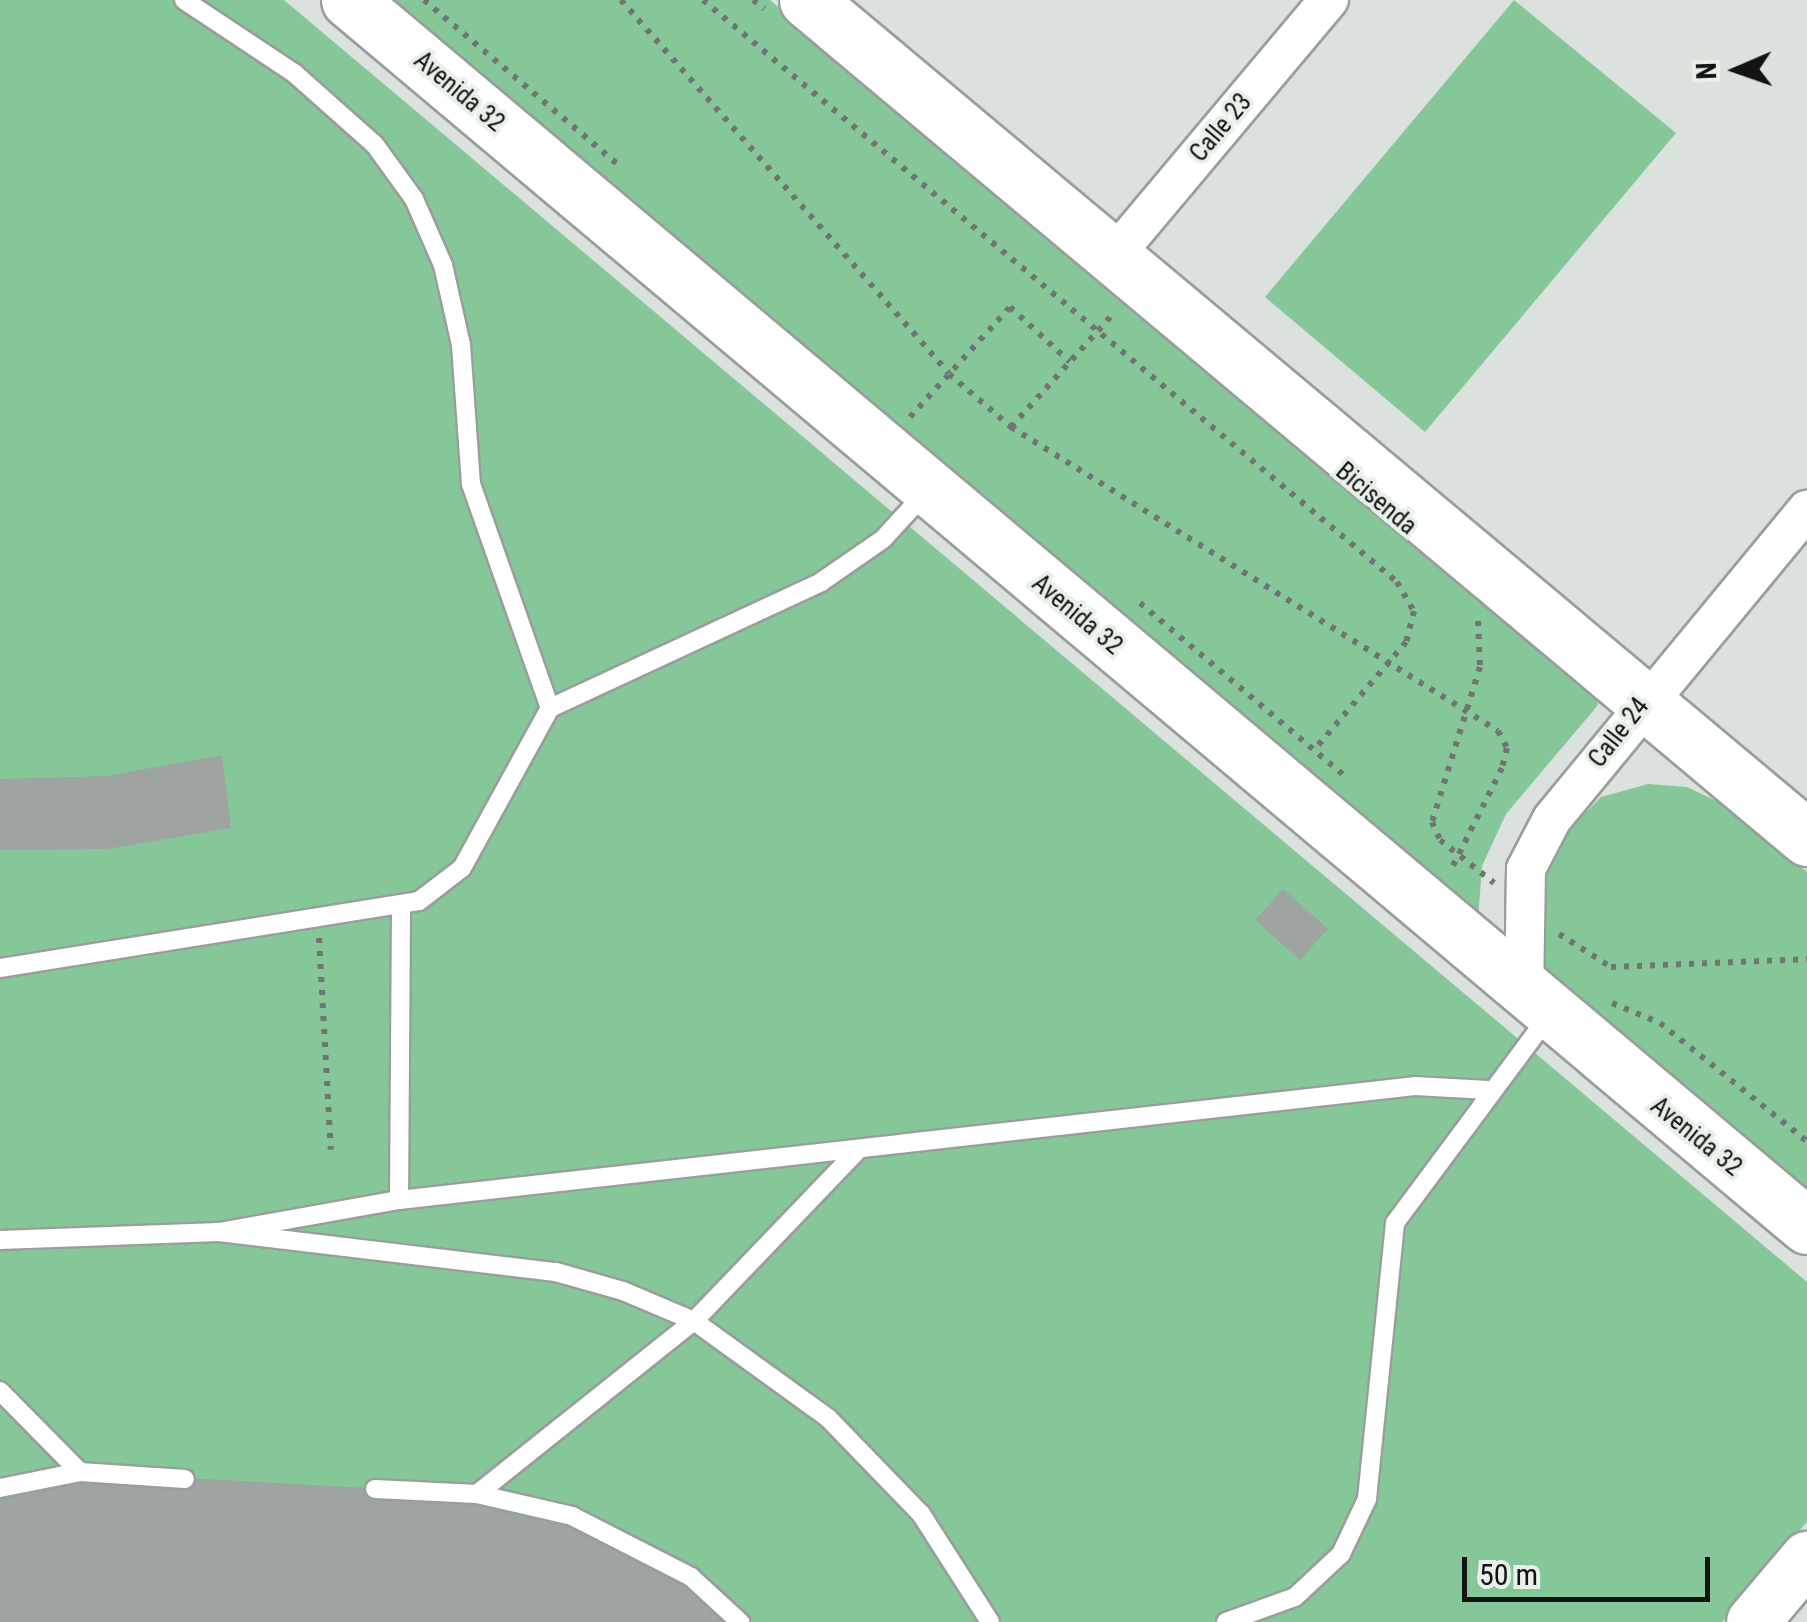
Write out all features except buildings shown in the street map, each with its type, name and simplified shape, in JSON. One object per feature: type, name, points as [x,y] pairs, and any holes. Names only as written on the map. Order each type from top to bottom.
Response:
[{"type":"highway","name":"Avenida 32","points":[[349,0],[905,423],[929,489],[1536,1006],[1807,1226]]},
{"type":"highway","points":[[788,6],[1122,293],[1643,701],[1807,838]]},
{"type":"main road","points":[[1753,1622],[1807,1558]]},
{"type":"street","name":"Calle 23","points":[[1122,293],[1329,0]]},
{"type":"street","name":"Calle 24","points":[[1536,1006],[1521,904],[1526,869],[1552,818],[1643,701],[1807,510]]},
{"type":"lane","points":[[184,0],[294,73],[375,145],[414,199],[444,265],[461,345],[471,484],[550,708]]},
{"type":"lane","points":[[0,968],[401,904],[462,868],[550,708],[822,582],[883,539],[929,489]]},
{"type":"lane","points":[[399,1200],[401,904]]},
{"type":"lane","points":[[1226,1622],[1295,1597],[1341,1554],[1367,1499],[1395,1223],[1488,1090],[1536,1006]]},
{"type":"lane","points":[[0,1240],[219,1232],[399,1200],[856,1152],[1415,1086],[1488,1090]]},
{"type":"lane","points":[[477,1494],[694,1321],[856,1152]]},
{"type":"lane","points":[[219,1232],[556,1272],[694,1321],[760,1363],[874,1461],[990,1622]]},
{"type":"lane","points":[[0,1390],[80,1472]]},
{"type":"lane","points":[[0,1488],[80,1472],[185,1479]]},
{"type":"lane","points":[[375,1489],[477,1494],[632,1542],[740,1622]]},
{"type":"path","points":[[424,0],[631,176]]},
{"type":"path","points":[[621,0],[949,374],[1011,426],[1390,662],[1466,712],[1507,748],[1464,859],[1453,872]]},
{"type":"path","points":[[703,0],[1094,335],[1398,582],[1414,611],[1390,662],[1315,750]]},
{"type":"path","points":[[753,0],[788,6]]},
{"type":"path","points":[[1011,426],[1094,335],[1122,293]]},
{"type":"path","points":[[905,423],[1010,308],[1070,362]]},
{"type":"path","points":[[1122,588],[1356,786]]},
{"type":"path","points":[[1472,606],[1483,634],[1466,712],[1432,822],[1464,859],[1610,966],[1807,959]]},
{"type":"path","points":[[1440,859],[1466,882]]},
{"type":"path","points":[[318,917],[331,1150]]},
{"type":"path","points":[[1600,995],[1660,1023],[1807,1141]]},
{"type":"green space","points":[[0,0],[284,0],[1807,1282],[1807,1522],[1722,1622],[0,1622]]},
{"type":"green space","points":[[371,0],[770,0],[1596,694],[1598,705],[1506,814],[1482,866],[1478,919]]},
{"type":"green space","points":[[1514,0],[1676,133],[1425,432],[1265,297]]},
{"type":"green space","points":[[1648,784],[1687,787],[1729,807],[1807,872],[1807,1208],[1559,999],[1537,958],[1533,921],[1548,850],[1601,797]]}]
